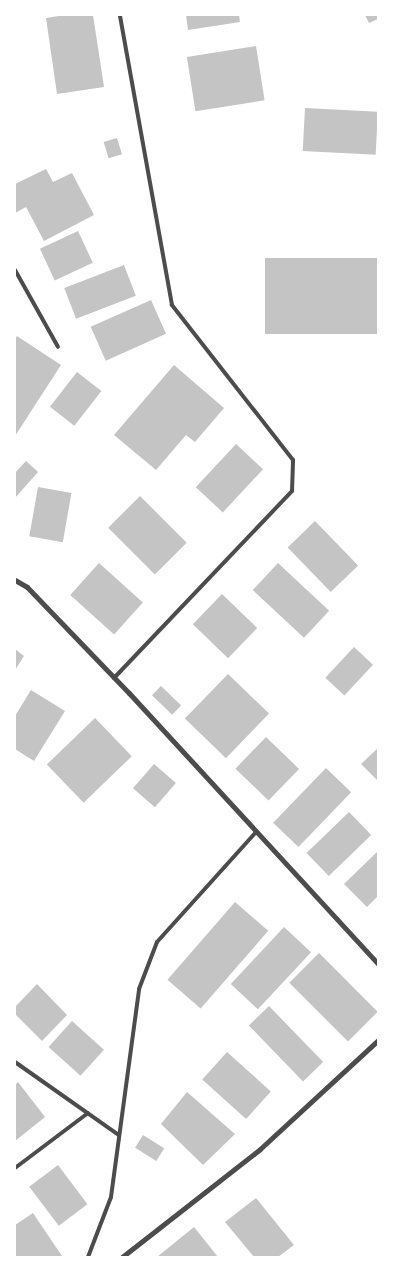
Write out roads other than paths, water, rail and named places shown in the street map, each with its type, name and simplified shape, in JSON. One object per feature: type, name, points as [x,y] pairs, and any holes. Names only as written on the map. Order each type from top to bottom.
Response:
[{"type":"street","points":[[15,580],[27,587],[114,678],[378,964]]},
{"type":"street","points":[[122,1257],[260,1149],[378,1040]]},
{"type":"lane","points":[[114,678],[292,491],[293,460],[172,305],[120,15]]},
{"type":"lane","points":[[15,270],[58,347]]},
{"type":"lane","points":[[88,1257],[111,1197],[139,989],[157,942],[256,832]]},
{"type":"lane","points":[[15,1062],[119,1135]]},
{"type":"lane","points":[[15,1168],[88,1113]]}]
